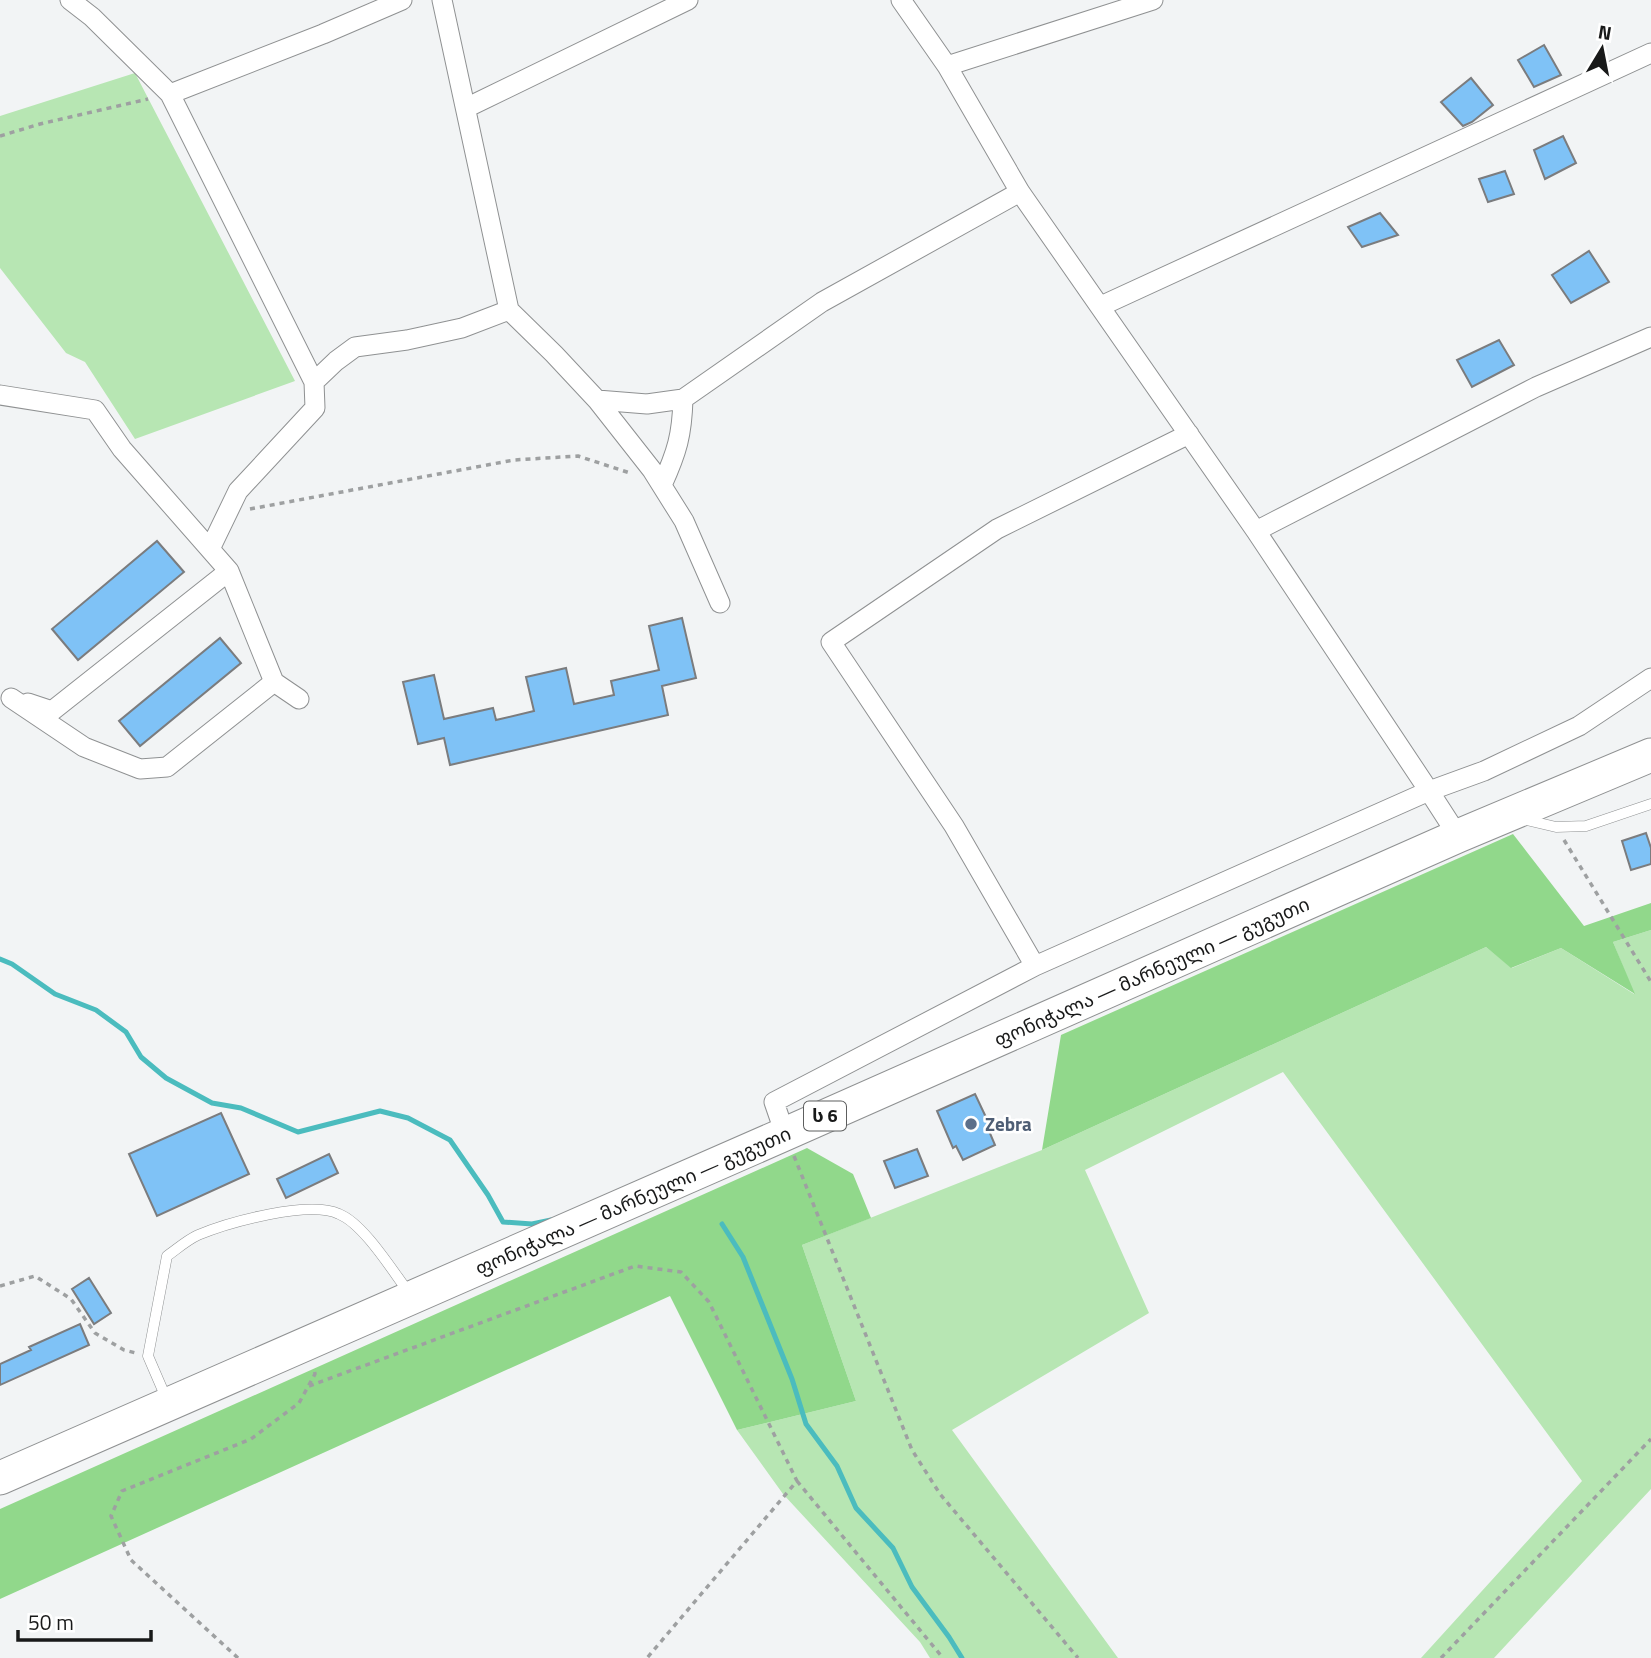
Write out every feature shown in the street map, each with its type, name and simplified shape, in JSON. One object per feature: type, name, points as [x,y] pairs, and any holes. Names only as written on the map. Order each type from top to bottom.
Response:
[{"type":"highway","name":"ფონიჭალა — მარნეული — გუგუთი","points":[[0,1478],[1458,836],[1651,755]]},
{"type":"street","points":[[70,0],[92,17],[170,93],[314,382],[315,408],[238,491],[210,549]]},
{"type":"street","points":[[170,93],[323,34],[402,0]]},
{"type":"street","points":[[442,0],[509,310],[597,400],[652,470],[684,521],[719,603]]},
{"type":"street","points":[[466,108],[688,0]]},
{"type":"street","points":[[901,0],[947,66],[1020,192],[1256,531],[1458,836]]},
{"type":"street","points":[[947,66],[1153,0]]},
{"type":"street","points":[[1101,306],[1651,53]]},
{"type":"street","points":[[597,400],[647,404],[683,399],[822,302],[1020,192]]},
{"type":"street","points":[[314,382],[355,347],[407,340],[462,328],[509,310]]},
{"type":"street","points":[[1256,531],[1536,387],[1651,337]]},
{"type":"street","points":[[0,395],[95,410],[122,449],[229,571],[274,682],[299,699]]},
{"type":"street","points":[[662,485],[677,453],[683,399]]},
{"type":"street","points":[[1035,966],[954,826],[831,642],[997,529],[1189,434]]},
{"type":"street","points":[[5,697],[52,710],[229,571]]},
{"type":"street","points":[[785,1134],[774,1102],[1035,966],[1429,791],[1484,771],[1579,726],[1651,678]]},
{"type":"street","points":[[5,697],[84,747],[140,769],[167,767],[274,682]]},
{"type":"lane","points":[[1510,816],[1556,827],[1586,826],[1651,804]]},
{"type":"lane","points":[[169,1404],[148,1356],[167,1256],[196,1236],[238,1221],[310,1209],[340,1214],[366,1236],[412,1297]]},
{"type":"path","points":[[0,136],[170,93]]},
{"type":"path","points":[[227,513],[514,460],[578,456],[662,485]]},
{"type":"path","points":[[1556,827],[1651,982]]},
{"type":"path","points":[[785,1134],[912,1450],[940,1494],[1078,1658]]},
{"type":"path","points":[[309,1386],[635,1266],[681,1272],[709,1302],[797,1481],[943,1658]]},
{"type":"path","points":[[0,1286],[35,1276],[71,1299],[95,1333],[124,1350],[148,1356]]},
{"type":"path","points":[[237,1658],[131,1560],[111,1516],[122,1491],[251,1439],[299,1404],[315,1374],[310,1342]]},
{"type":"path","points":[[1441,1658],[1651,1439]]},
{"type":"path","points":[[647,1658],[797,1481]]},
{"type":"green space","points":[[135,73],[295,381],[135,439],[85,362],[66,353],[0,268],[0,116]]},
{"type":"green space","points":[[1513,834],[1584,926],[1651,903],[1651,930],[1613,942],[1635,994],[1561,948],[1511,968],[1486,947],[1042,1150],[1061,1035]]},
{"type":"green space","points":[[1651,930],[1651,1489],[1494,1658],[1421,1658],[1582,1481],[1283,1072],[1085,1170],[1149,1313],[952,1430],[1118,1658],[930,1658],[920,1642],[783,1494],[737,1430],[856,1401],[802,1245],[1042,1150],[1486,947],[1512,968],[1561,948],[1634,994],[1613,942]]},
{"type":"green space","points":[[807,1148],[853,1174],[871,1218],[802,1245],[856,1401],[737,1430],[670,1296],[0,1599],[0,1509]]},
{"type":"building","points":[[1544,45],[1561,75],[1534,87],[1518,60]]},
{"type":"building","points":[[1471,78],[1493,105],[1463,126],[1441,102]]},
{"type":"building","points":[[1563,136],[1576,163],[1545,179],[1534,150]]},
{"type":"building","points":[[1505,171],[1514,194],[1488,202],[1479,179]]},
{"type":"building","points":[[1380,213],[1398,235],[1362,247],[1348,227]]},
{"type":"building","points":[[1589,251],[1609,282],[1571,303],[1552,275]]},
{"type":"building","points":[[1499,340],[1514,365],[1472,387],[1457,360]]},
{"type":"building","points":[[157,541],[184,572],[78,660],[52,629]]},
{"type":"building","points":[[682,618],[696,678],[662,686],[668,715],[450,765],[444,738],[418,744],[403,682],[434,675],[444,719],[493,708],[496,720],[534,711],[526,677],[566,668],[574,704],[614,695],[611,681],[659,670],[649,626]]},
{"type":"building","points":[[220,638],[241,663],[140,746],[119,721]]},
{"type":"building","points":[[1646,833],[1651,848],[1651,864],[1631,870],[1622,841]]},
{"type":"building","points":[[975,1094],[992,1130],[989,1131],[995,1145],[963,1160],[956,1146],[953,1148],[937,1111]]},
{"type":"building","points":[[221,1113],[249,1174],[157,1216],[129,1154]]},
{"type":"building","points":[[917,1149],[928,1176],[895,1188],[884,1161]]},
{"type":"building","points":[[329,1154],[338,1173],[286,1198],[277,1179]]},
{"type":"building","points":[[89,1278],[111,1313],[94,1324],[72,1289]]},
{"type":"building","points":[[80,1324],[89,1345],[0,1385],[0,1364],[31,1350],[29,1347]]},
{"type":"waterway","points":[[0,959],[12,964],[55,994],[96,1010],[126,1032],[141,1057],[166,1078],[212,1103],[241,1108],[298,1132],[380,1111],[408,1118],[450,1140],[503,1222],[532,1224],[551,1220]]},
{"type":"waterway","points":[[722,1224],[743,1257],[792,1379],[806,1424],[837,1466],[856,1508],[893,1548],[912,1587],[962,1658]]},
{"type":"place","name":"Zebra","points":[[971,1124]]}]
